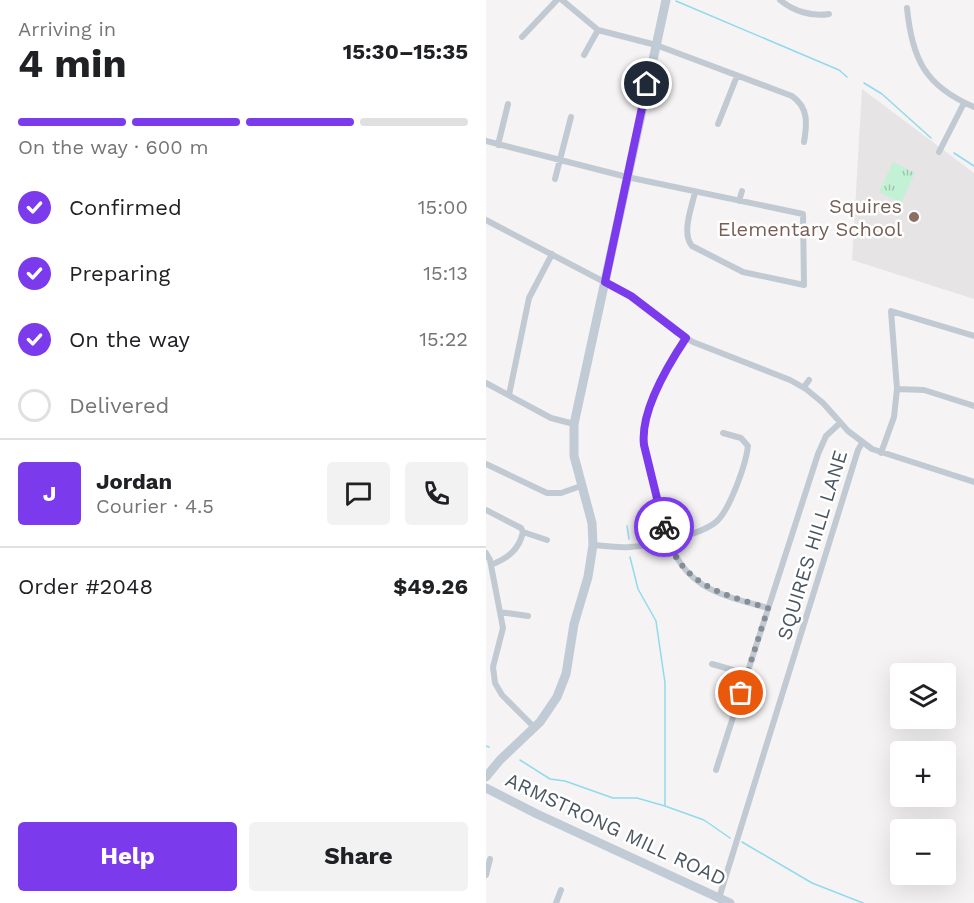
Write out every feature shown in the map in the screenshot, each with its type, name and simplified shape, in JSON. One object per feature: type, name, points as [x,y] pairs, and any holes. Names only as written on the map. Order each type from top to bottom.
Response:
[{"type":"street","points":[[522,37],[557,0]]},
{"type":"street","points":[[562,0],[598,30],[656,45],[798,100],[806,112],[807,126],[804,142]]},
{"type":"street","points":[[486,777],[500,760],[535,728],[550,709],[566,674],[574,624],[588,577],[593,545],[592,523],[574,456],[574,424],[666,0]]},
{"type":"street","points":[[780,0],[812,15],[829,15]]},
{"type":"street","points":[[907,8],[913,46],[922,66],[940,87],[974,107]]},
{"type":"street","points":[[584,55],[598,30]]},
{"type":"street","points":[[718,124],[736,76]]},
{"type":"street","points":[[939,152],[964,103]]},
{"type":"street","points":[[498,145],[508,104]]},
{"type":"street","points":[[555,180],[571,117]]},
{"type":"street","points":[[486,141],[627,177],[803,214],[804,285],[742,272],[692,246],[688,242],[687,232],[695,192]]},
{"type":"street","points":[[739,201],[742,191]]},
{"type":"street","points":[[486,220],[631,296],[686,338],[804,387],[862,443],[881,453],[974,482]]},
{"type":"street","points":[[508,395],[529,298],[552,254]]},
{"type":"street","points":[[881,453],[894,417],[897,389],[891,311],[974,336]]},
{"type":"street","points":[[686,338],[666,370],[646,418],[643,435],[667,540],[681,564],[704,585],[728,596],[768,608]]},
{"type":"street","points":[[804,387],[809,380]]},
{"type":"street","points":[[486,383],[551,418],[574,424]]},
{"type":"street","points":[[897,389],[924,390],[974,406]]},
{"type":"street","points":[[716,770],[818,454],[826,436],[840,423]]},
{"type":"street","points":[[593,545],[627,547],[667,540],[712,526],[729,505],[748,446],[741,438],[723,433]]},
{"type":"street","name":"SQUIRES HILL LANE","points":[[719,898],[862,443]]},
{"type":"street","points":[[486,464],[547,494],[561,493],[581,486]]},
{"type":"street","points":[[486,510],[521,528],[523,532],[547,540]]},
{"type":"street","points":[[491,565],[506,559],[516,549],[523,532]]},
{"type":"street","points":[[486,553],[491,565],[503,628],[493,667],[495,683],[502,695],[535,728]]},
{"type":"street","points":[[500,612],[528,616]]},
{"type":"street","points":[[712,664],[747,674]]},
{"type":"street","name":"ARMSTRONG MILL ROAD","points":[[486,788],[730,903]]},
{"type":"street","points":[[486,875],[490,859]]},
{"type":"street","points":[[556,903],[561,890]]},
{"type":"shaded area","name":"Squires Elementary School","points":[[862,89],[974,173],[974,299],[852,260]]},
{"type":"green space","points":[[893,162],[915,173],[901,203],[879,192]]},
{"type":"waterway","points":[[676,1],[839,70],[847,77]]},
{"type":"waterway","points":[[864,83],[882,94],[931,138]]},
{"type":"waterway","points":[[954,153],[974,166]]},
{"type":"waterway","points":[[627,526],[629,539]]},
{"type":"waterway","points":[[630,557],[638,589],[656,621],[665,683],[665,806],[704,820],[730,838]]},
{"type":"waterway","points":[[520,760],[550,779],[565,781],[613,798],[637,798],[665,806]]},
{"type":"waterway","points":[[742,842],[812,883],[863,903]]},
{"type":"way so far","points":[[664,527],[670,548],[695,579],[714,591],[768,608],[741,693]]},
{"type":"place","name":"Squires Elementary School","points":[[914,217]]},
{"type":"route","points":[[647,84],[605,282],[639,301],[660,320],[686,338],[666,370],[646,418],[643,435],[664,527]]}]
